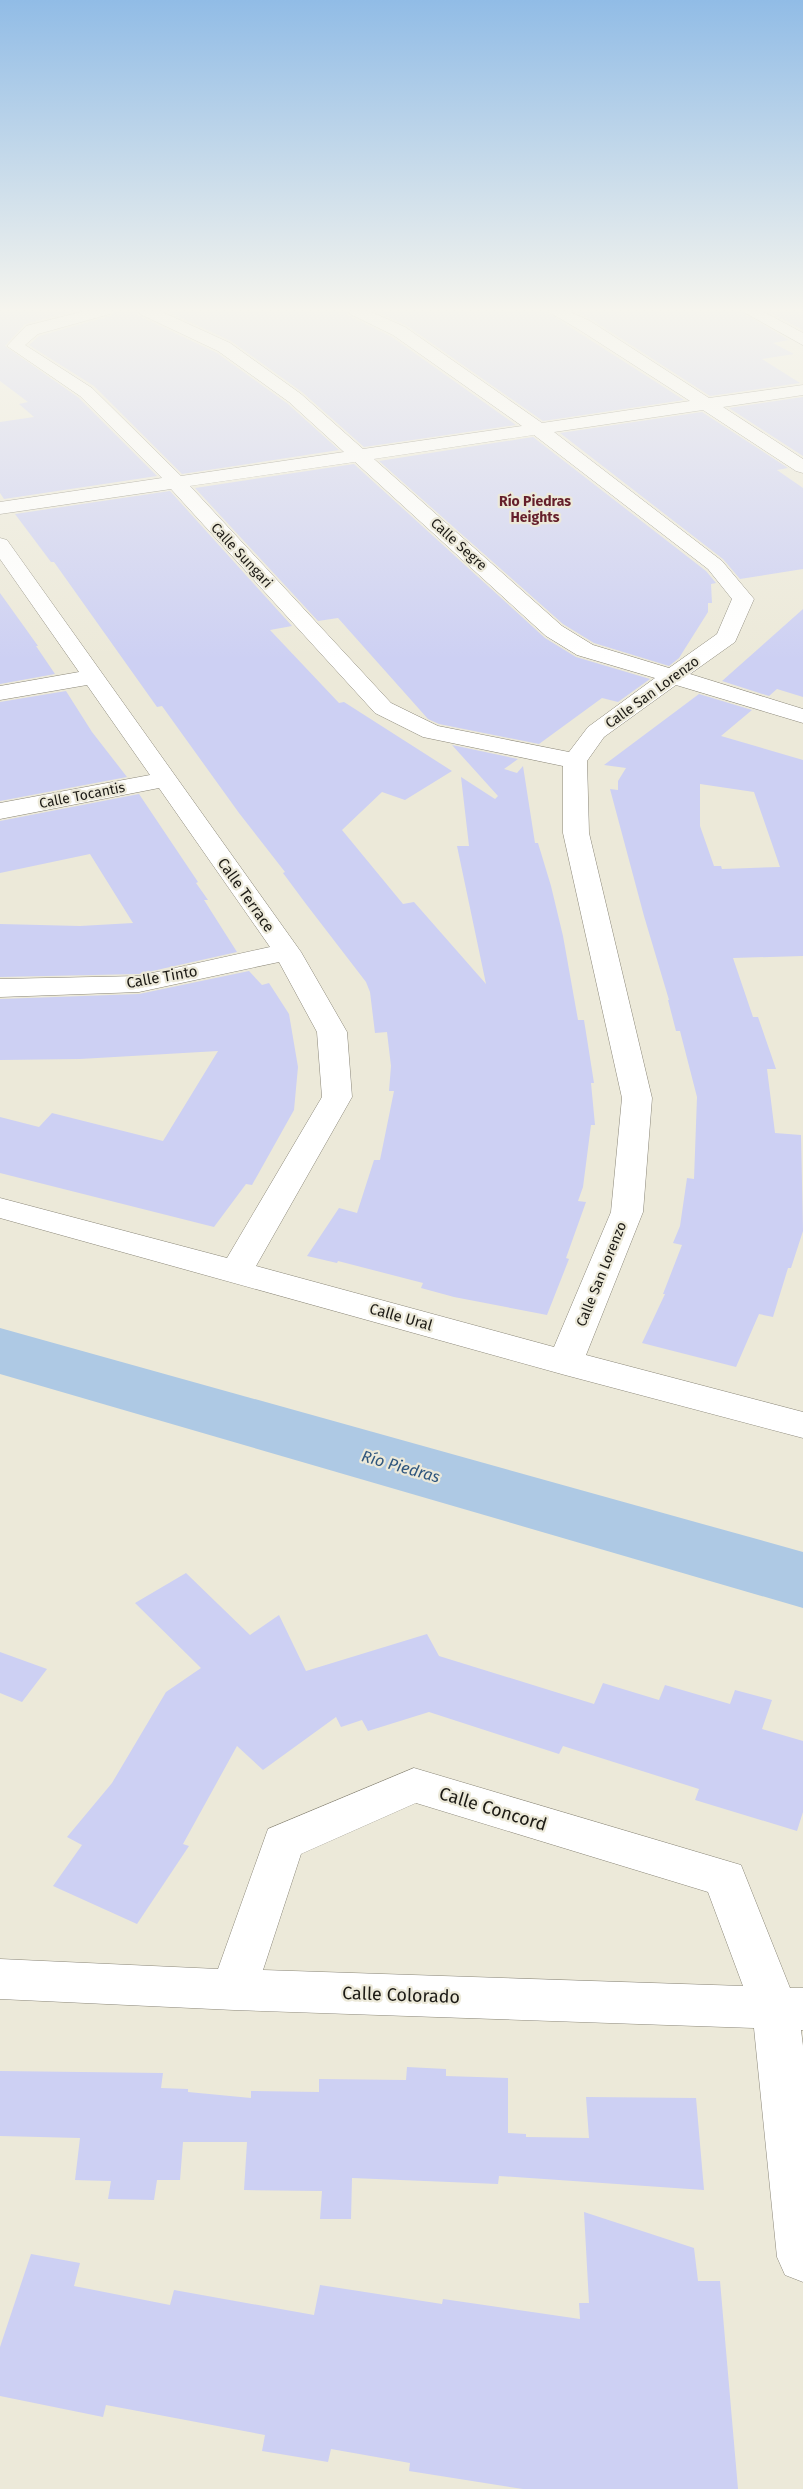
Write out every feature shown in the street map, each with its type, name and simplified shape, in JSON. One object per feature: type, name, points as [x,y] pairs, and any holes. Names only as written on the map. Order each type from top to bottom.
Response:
[{"type":"street","name":"Calle Sungari","points":[[121,427],[176,482],[382,708],[431,732],[575,761]]},
{"type":"street","name":"Calle Segre","points":[[329,427],[554,631],[585,650],[803,716]]},
{"type":"street","points":[[0,508],[543,427]]},
{"type":"street","points":[[740,427],[803,467]]},
{"type":"street","name":"Calle San Lorenzo","points":[[537,428],[715,565],[743,599],[727,637],[596,732],[575,761],[576,833],[637,1098],[627,1212],[565,1363]]},
{"type":"street","name":"Calle Terrace","points":[[0,544],[19,590],[92,677],[287,952],[332,1032],[337,1097],[237,1270]]},
{"type":"street","points":[[0,693],[92,677]]},
{"type":"street","name":"Calle Tocantis","points":[[0,811],[164,780]]},
{"type":"street","name":"Calle Tinto","points":[[0,988],[139,984],[287,952]]},
{"type":"street","name":"Calle Ural","points":[[0,1208],[237,1270],[565,1363],[803,1425]]},
{"type":"street","name":"Calle Concord","points":[[234,1990],[283,1842],[414,1785],[725,1878],[789,2008]]},
{"type":"street","name":"Calle Colorado","points":[[0,1979],[234,1990],[789,2008]]},
{"type":"street","points":[[789,2008],[803,2257]]},
{"type":"building","points":[[0,427],[108,427],[157,476],[4,499],[0,493]]},
{"type":"building","points":[[135,427],[314,427],[339,450],[182,474]]},
{"type":"building","points":[[342,427],[501,427],[364,447]]},
{"type":"building","points":[[600,427],[725,427],[788,468],[777,470],[803,488],[803,569],[740,579],[723,559],[560,433]]},
{"type":"building","points":[[759,427],[803,427],[803,456]]},
{"type":"building","points":[[533,437],[706,571],[716,583],[711,584],[712,603],[708,603],[708,612],[679,658],[669,666],[594,643],[563,624],[379,461]]},
{"type":"building","points":[[354,464],[545,638],[576,657],[650,679],[618,702],[602,698],[539,744],[439,724],[428,719],[338,618],[318,621],[195,488]]},
{"type":"building","points":[[170,491],[292,626],[270,630],[339,703],[344,702],[452,771],[405,800],[382,792],[342,830],[403,904],[414,902],[486,984],[457,846],[469,846],[461,777],[495,799],[498,796],[452,745],[518,759],[504,769],[517,773],[523,766],[535,843],[538,843],[551,886],[563,936],[578,1020],[584,1020],[594,1083],[591,1083],[595,1125],[591,1125],[583,1187],[578,1201],[586,1202],[566,1258],[569,1259],[547,1315],[454,1297],[421,1288],[423,1283],[338,1261],[337,1263],[307,1256],[339,1208],[357,1213],[374,1160],[380,1160],[394,1091],[389,1091],[391,1066],[387,1032],[375,1033],[370,992],[366,982],[283,873],[285,872],[239,813],[162,706],[157,707],[54,562],[51,562],[15,514]]},
{"type":"building","points":[[0,593],[38,646],[36,646],[55,674],[0,684]]},
{"type":"building","points":[[803,609],[803,697],[777,689],[769,696],[722,681]]},
{"type":"building","points":[[66,691],[92,732],[127,777],[0,801],[0,702]]},
{"type":"building","points":[[699,694],[752,710],[721,736],[803,760],[803,956],[733,958],[753,1017],[758,1017],[776,1069],[767,1069],[775,1133],[801,1135],[803,1231],[791,1268],[788,1268],[773,1317],[759,1314],[736,1367],[642,1343],[665,1294],[663,1294],[682,1245],[673,1243],[680,1226],[687,1178],[694,1179],[697,1097],[680,1031],[676,1031],[610,789],[618,790],[618,781],[626,768],[604,765]],"holes":[[[700,784],[754,792],[780,867],[722,869],[721,866],[714,866],[700,826]]]},
{"type":"building","points":[[139,794],[198,882],[196,883],[208,900],[204,900],[237,952],[139,974],[0,977],[0,924],[80,926],[133,923],[90,854],[0,873],[0,821]]},
{"type":"building","points":[[249,971],[262,985],[269,983],[289,1014],[298,1067],[294,1110],[252,1185],[246,1184],[214,1227],[0,1173],[0,1117],[39,1127],[52,1113],[163,1141],[218,1051],[80,1059],[0,1060],[0,999],[139,994]]},
{"type":"building","points":[[186,1573],[250,1635],[279,1615],[306,1671],[427,1634],[439,1656],[594,1704],[603,1683],[659,1700],[665,1685],[730,1704],[735,1690],[772,1700],[762,1729],[803,1741],[803,1812],[797,1831],[695,1800],[699,1789],[563,1746],[559,1754],[429,1712],[368,1731],[362,1720],[341,1727],[336,1717],[263,1770],[237,1746],[183,1844],[189,1846],[137,1924],[53,1886],[82,1845],[67,1837],[112,1783],[166,1692],[201,1668],[135,1603]]},
{"type":"building","points":[[0,1652],[47,1669],[22,1702],[0,1693]]},
{"type":"building","points":[[407,2067],[446,2069],[446,2076],[508,2078],[508,2133],[526,2134],[526,2137],[589,2138],[586,2097],[696,2098],[704,2190],[499,2176],[498,2184],[352,2178],[351,2219],[320,2219],[322,2191],[244,2190],[247,2142],[183,2142],[180,2180],[157,2180],[154,2200],[108,2199],[111,2181],[75,2180],[80,2138],[0,2136],[0,2071],[163,2073],[161,2088],[188,2089],[188,2092],[251,2098],[251,2091],[319,2092],[319,2079],[406,2080]]},
{"type":"building","points":[[584,2212],[694,2248],[698,2281],[720,2281],[738,2489],[523,2489],[409,2471],[410,2463],[331,2449],[328,2462],[262,2451],[265,2435],[106,2405],[103,2417],[0,2396],[0,2347],[31,2254],[80,2263],[74,2286],[170,2305],[174,2290],[314,2315],[320,2285],[442,2304],[443,2299],[580,2319],[579,2303],[589,2303]]},
{"type":"waterway","name":"Río Piedras","points":[[0,1351],[803,1580]]},
{"type":"district","name":"Río Piedras Heights","points":[[535,510]]}]
